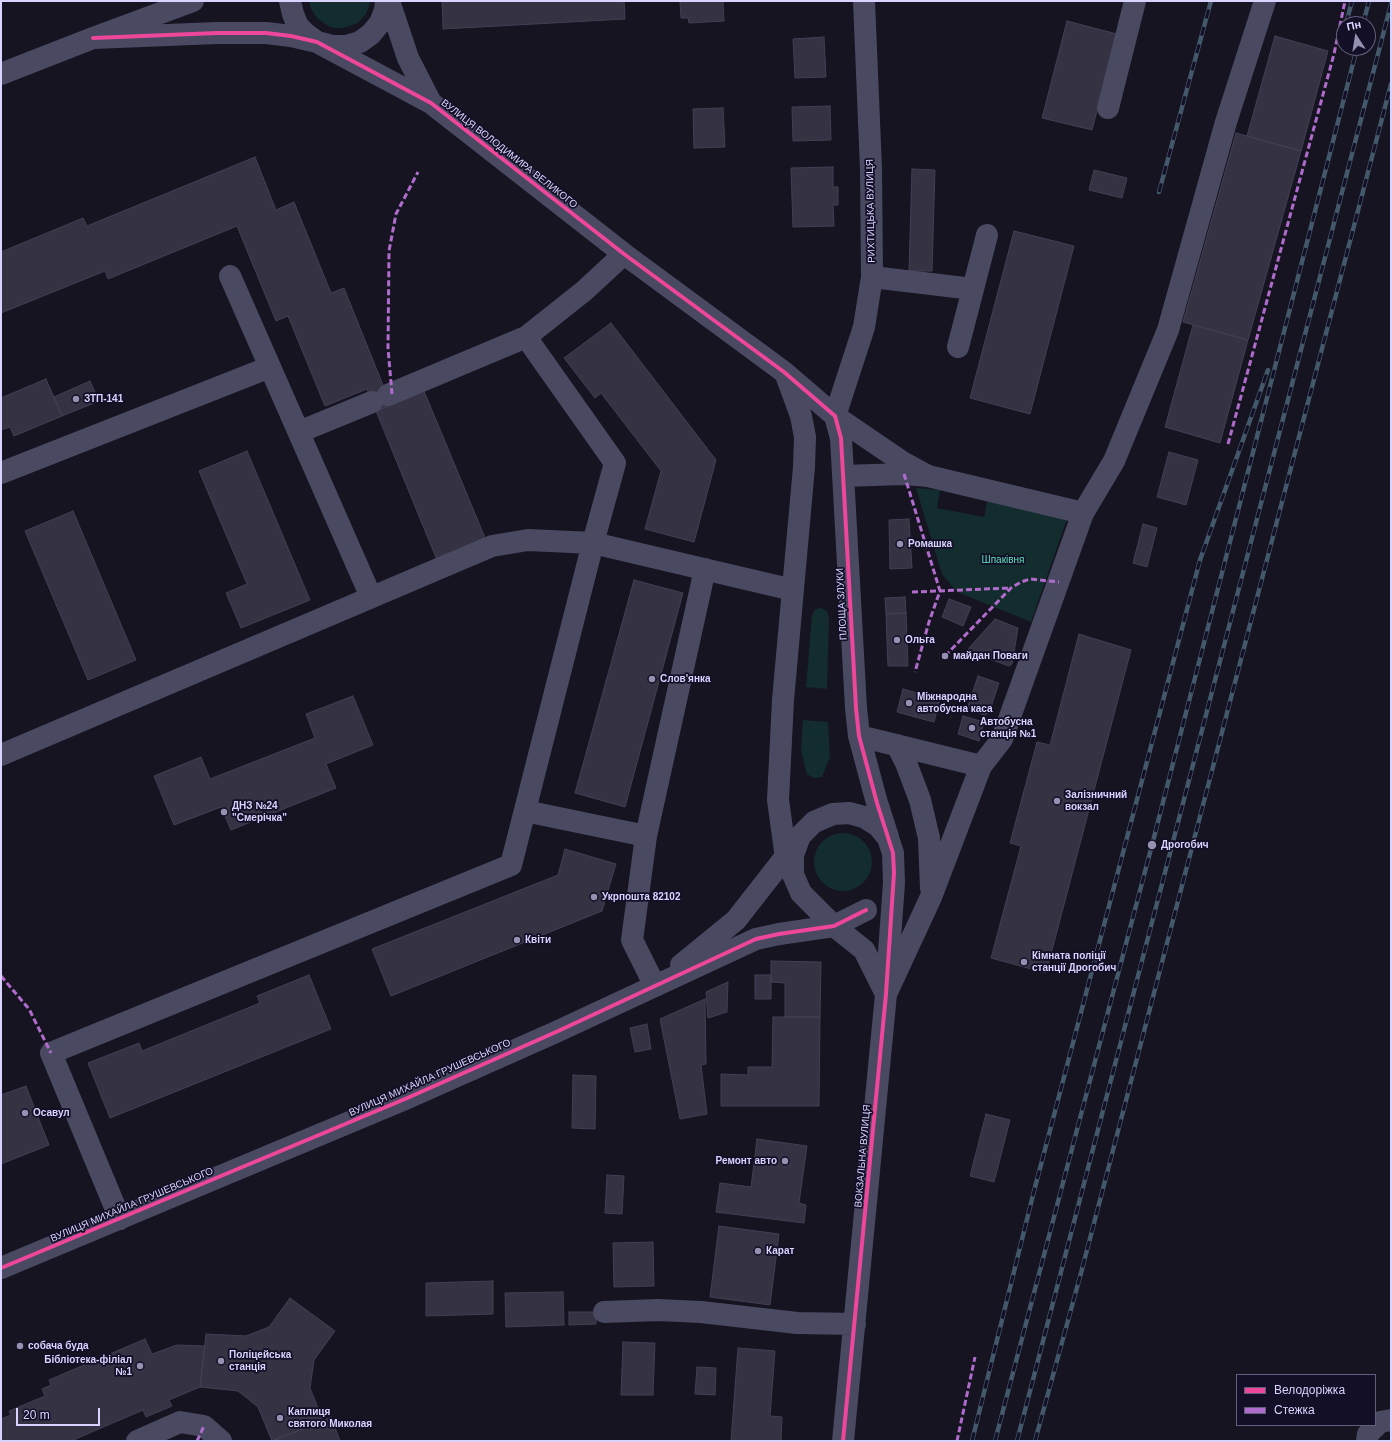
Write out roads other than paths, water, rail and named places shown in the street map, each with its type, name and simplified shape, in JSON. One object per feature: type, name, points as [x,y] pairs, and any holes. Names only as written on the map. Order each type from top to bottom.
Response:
[{"type":"street","name":"ВУЛИЦЯ ВОЛОДИМИРА ВЕЛИКОГО","points":[[1,74],[193,1]]},
{"type":"street","points":[[290,1],[298,26],[317,42],[332,46],[346,46],[360,42],[371,34],[380,23],[385,10],[386,1]]},
{"type":"street","name":"ВУЛИЦЯ ВОЛОДИМИРА ВЕЛИКОГО","points":[[389,1],[408,58],[431,103]]},
{"type":"street","name":"РИХТИЦЬКА ВУЛИЦЯ","points":[[835,416],[864,327],[872,277],[871,169],[864,1]]},
{"type":"street","points":[[1108,108],[1135,1]]},
{"type":"street","points":[[886,994],[932,897],[981,766],[1002,739],[1083,513],[1114,460],[1168,330],[1226,122],[1265,1]]},
{"type":"street","name":"ВУЛИЦЯ ВОЛОДИМИРА ВЕЛИКОГО","points":[[93,38],[217,33],[266,33],[291,36],[317,42],[431,103],[624,254],[784,372]]},
{"type":"street","points":[[958,347],[987,235]]},
{"type":"street","points":[[299,432],[526,337],[584,292],[624,254]]},
{"type":"street","points":[[230,276],[371,597]]},
{"type":"street","points":[[872,277],[973,288]]},
{"type":"street","points":[[120,1220],[51,1053],[511,865],[593,543],[615,463],[526,337]]},
{"type":"street","points":[[1,474],[270,367]]},
{"type":"street","points":[[784,372],[835,416],[904,463],[928,476]]},
{"type":"street","points":[[784,372],[801,416],[805,437],[804,468],[783,700],[778,800],[790,866],[801,893],[834,926],[864,950],[886,994]]},
{"type":"street","name":"ПЛОЩА ЗЛУКИ","points":[[835,416],[841,438],[856,708],[859,736],[893,863]]},
{"type":"street","points":[[843,476],[904,474],[928,476],[1083,513]]},
{"type":"street","points":[[1,755],[492,546],[528,540],[593,543],[793,590]]},
{"type":"street","points":[[655,986],[632,940],[646,836],[705,569]]},
{"type":"street","points":[[859,736],[981,766]]},
{"type":"street","points":[[897,745],[906,763],[920,800],[929,838],[932,897]]},
{"type":"street","points":[[525,811],[646,836]]},
{"type":"street","name":"ВУЛИЦЯ МИХАЙЛА ГРУШЕВСЬКОГО","points":[[1,1268],[120,1220],[405,1099],[556,1032],[756,940],[779,934],[834,926],[866,910],[878,902],[886,892],[893,863],[888,838],[878,826],[864,817],[849,813],[833,814],[814,822],[800,836],[790,866],[736,920],[655,986]]},
{"type":"street","name":"ВОКЗАЛЬНА ВУЛИЦЯ","points":[[843,1441],[886,994],[893,863]]},
{"type":"street","points":[[815,907],[840,913],[866,910]]},
{"type":"street","points":[[604,1312],[658,1310],[701,1312],[798,1322],[855,1324]]},
{"type":"street","points":[[1367,1441],[1368,1434],[1380,1422],[1391,1420]]},
{"type":"street","points":[[137,1441],[180,1422],[204,1426],[221,1441]]},
{"type":"railway","points":[[1159,192],[1211,1]]},
{"type":"railway","points":[[1348,16],[1352,1]]},
{"type":"railway","points":[[1365,16],[1369,1]]},
{"type":"railway","points":[[1017,1441],[1391,4]]},
{"type":"railway","points":[[995,1441],[1152,845],[1355,56]]},
{"type":"railway","points":[[1035,1441],[1081,1273],[1391,84]]},
{"type":"railway","points":[[972,1441],[1033,1195],[1200,560],[1268,370]]},
{"type":"place","name":"ЗТП-141","points":[[76,399]]},
{"type":"place","name":"Ромашка","points":[[900,544]]},
{"type":"place","name":"Ольга","points":[[897,640]]},
{"type":"place","name":"майдан Поваги","points":[[945,656]]},
{"type":"place","name":"Слов'янка","points":[[652,679]]},
{"type":"place","name":"Міжнародна автобусна каса","points":[[909,703]]},
{"type":"place","name":"Автобусна станція №1","points":[[972,728]]},
{"type":"place","name":"Залізничний вокзал","points":[[1057,801]]},
{"type":"place","name":"ДНЗ №24 \"Смерічка\"","points":[[224,812]]},
{"type":"place","name":"Дрогобич","points":[[1152,845]]},
{"type":"place","name":"Укрпошта 82102","points":[[594,897]]},
{"type":"place","name":"Квіти","points":[[517,940]]},
{"type":"place","name":"Кімната поліції станції Дрогобич","points":[[1024,962]]},
{"type":"place","name":"Осавул","points":[[25,1113]]},
{"type":"place","name":"Ремонт авто","points":[[785,1161]]},
{"type":"place","name":"Карат","points":[[758,1251]]},
{"type":"place","name":"собача буда","points":[[20,1346]]},
{"type":"place","name":"Поліцейська станція","points":[[221,1361]]},
{"type":"place","name":"Бібліотека-філіал №1","points":[[140,1366]]},
{"type":"place","name":"Каплиця святого Миколая","points":[[280,1418]]},
{"type":"park label","name":"Шпаківня","points":[[1003,560]]}]
